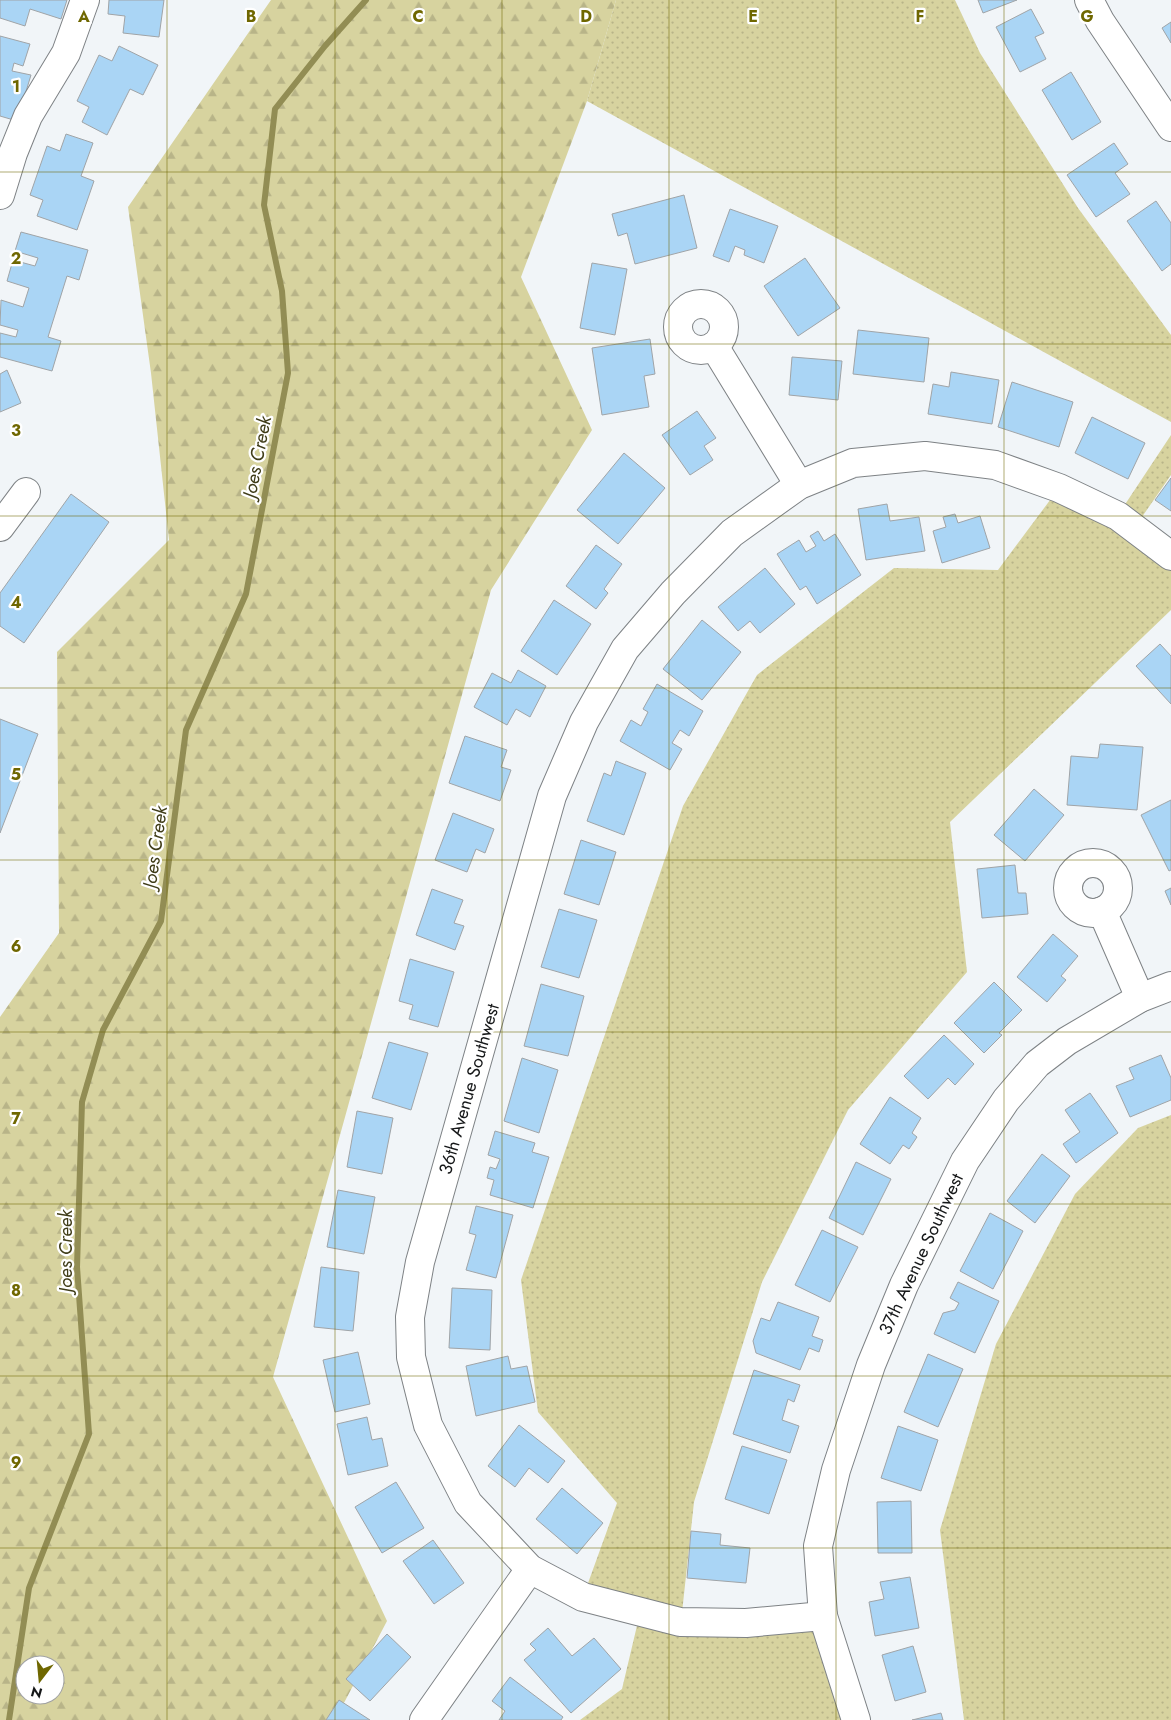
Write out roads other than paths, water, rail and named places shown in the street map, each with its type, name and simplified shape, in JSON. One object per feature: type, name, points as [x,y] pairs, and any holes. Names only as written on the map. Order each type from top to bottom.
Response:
[{"type":"street","points":[[0,195],[13,153],[28,116],[66,53],[85,0]]},
{"type":"street","points":[[1089,0],[1100,21],[1171,127]]},
{"type":"street","points":[[714,346],[800,486]]},
{"type":"street","name":"36th Avenue Southwest","points":[[823,1616],[746,1623],[680,1622],[583,1597],[530,1569],[468,1504],[428,1425],[411,1357],[410,1317],[420,1262],[552,796],[584,722],[625,649],[673,593],[732,533],[800,486],[853,463],[925,456],[995,466],[1059,488],[1118,516],[1171,556]]},
{"type":"street","points":[[0,527],[26,492]]},
{"type":"street","points":[[1102,911],[1140,998]]},
{"type":"street","name":"37th Avenue Southwest","points":[[856,1720],[823,1616],[818,1546],[836,1470],[871,1365],[904,1285],[965,1161],[1006,1100],[1037,1064],[1067,1041],[1140,998],[1171,986]]},
{"type":"street","points":[[424,1720],[530,1569]]},
{"type":"waterway","name":"Joes Creek","points":[[9,1720],[29,1588],[89,1434],[77,1267],[82,1102],[103,1030],[161,921],[186,730],[246,594],[288,373],[282,291],[264,205],[275,109],[325,46],[366,0]]}]
